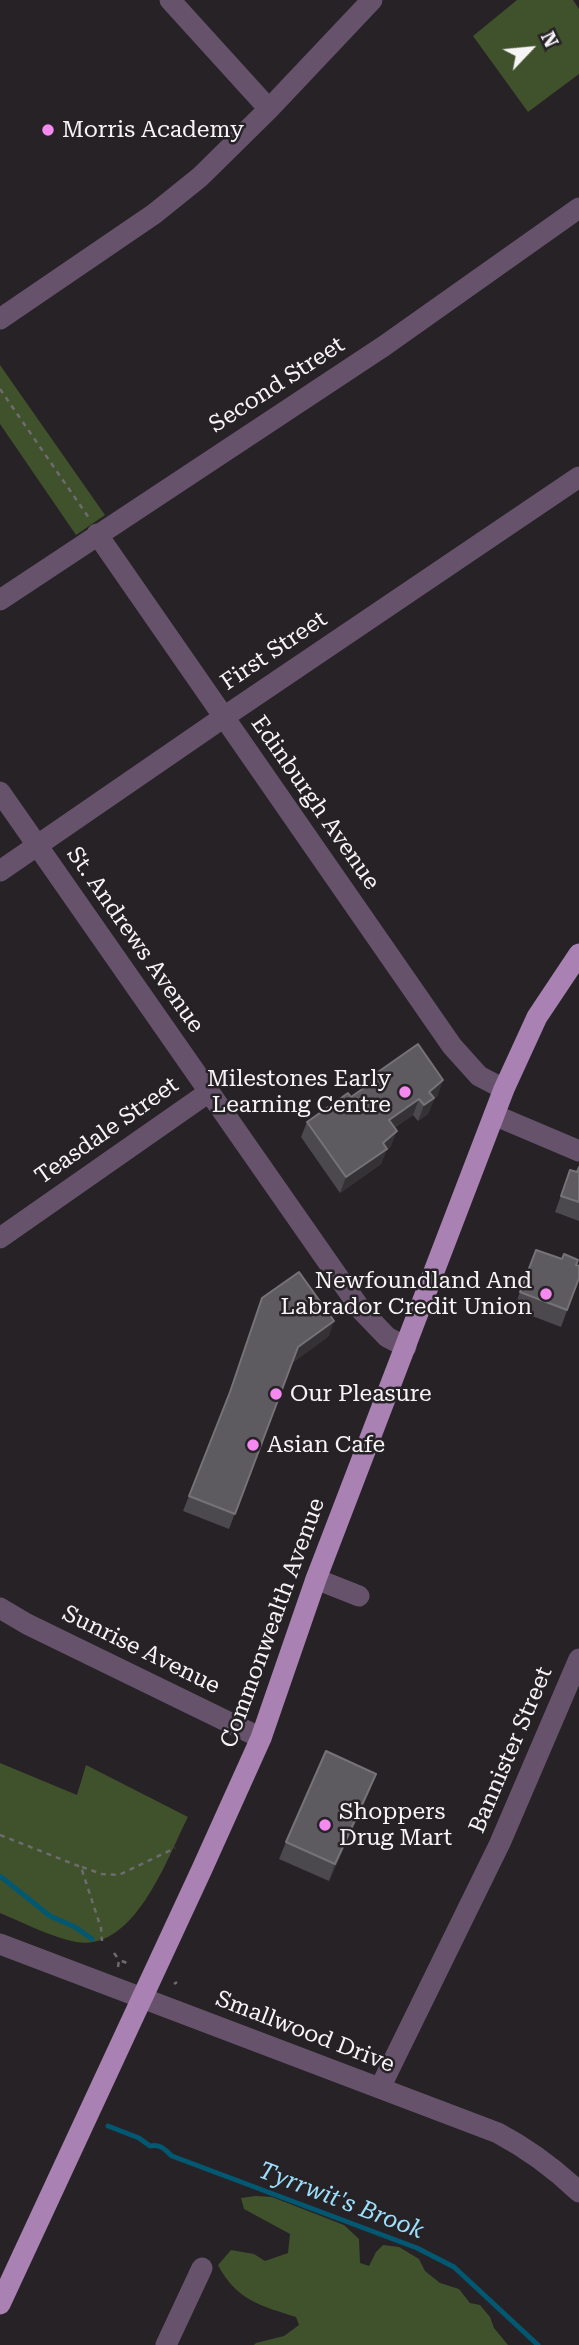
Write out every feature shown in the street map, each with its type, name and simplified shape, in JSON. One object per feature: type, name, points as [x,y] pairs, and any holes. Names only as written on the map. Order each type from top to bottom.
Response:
[{"type":"main road","name":"Commonwealth Avenue","points":[[0,2304],[261,1738],[316,1579],[504,1089],[537,1017],[576,966]]},
{"type":"street","points":[[170,0],[269,109]]},
{"type":"street","points":[[0,319],[184,191],[269,109],[372,0]]},
{"type":"street","name":"Second Street","points":[[0,600],[384,345],[579,208]]},
{"type":"street","name":"First Street","points":[[0,872],[579,477]]},
{"type":"street","name":"Edinburgh Avenue","points":[[97,534],[452,1046],[479,1076],[504,1089]]},
{"type":"street","name":"St. Andrews Avenue","points":[[0,792],[362,1311],[387,1337],[406,1347]]},
{"type":"street","name":"Teasdale Street","points":[[0,1238],[209,1092]]},
{"type":"street","points":[[494,1115],[579,1151]]},
{"type":"street","points":[[316,1579],[359,1596]]},
{"type":"street","name":"Sunrise Avenue","points":[[0,1608],[27,1624],[261,1738]]},
{"type":"street","name":"Bannister Street","points":[[380,2088],[570,1703],[579,1659]]},
{"type":"street","name":"Smallwood Drive","points":[[0,1944],[510,2139],[543,2160],[579,2192]]},
{"type":"street","points":[[166,2345],[202,2268]]},
{"type":"path","points":[[0,388],[58,471],[97,534]]},
{"type":"path","points":[[0,1835],[102,1874],[118,1875],[176,1848]]},
{"type":"path","points":[[81,1867],[101,1928],[102,1941]]},
{"type":"path","points":[[114,1953],[119,1960],[127,1963]]},
{"type":"path","points":[[118,1967],[119,1960]]},
{"type":"green space","points":[[517,0],[573,0],[579,9],[579,74],[528,112],[473,36]]},
{"type":"green space","points":[[0,365],[105,515],[76,535],[0,424]]},
{"type":"green space","points":[[0,1763],[77,1795],[86,1765],[188,1817],[146,1899],[132,1918],[115,1932],[97,1941],[76,1942],[0,1913]]},
{"type":"green space","points":[[272,2197],[344,2225],[359,2239],[360,2263],[369,2266],[383,2245],[399,2247],[419,2259],[425,2271],[440,2283],[459,2289],[470,2303],[480,2305],[508,2345],[254,2345],[284,2336],[299,2325],[296,2317],[261,2305],[241,2294],[218,2265],[231,2250],[254,2254],[265,2261],[288,2253],[290,2234],[244,2209],[241,2198]]},
{"type":"building","points":[[418,1044],[443,1080],[429,1092],[434,1098],[424,1105],[419,1099],[389,1120],[397,1131],[383,1143],[387,1149],[346,1177],[307,1122],[348,1093],[351,1097],[381,1076],[378,1072]]},
{"type":"building","points":[[579,1167],[579,1202],[561,1196],[570,1170],[577,1172]]},
{"type":"building","name":"Newfoundland And Labrador Credit Union","points":[[536,1250],[562,1259],[564,1254],[578,1260],[576,1265],[579,1266],[579,1278],[567,1310],[520,1292]]},
{"type":"building","points":[[299,1272],[334,1321],[298,1347],[235,1514],[189,1496],[230,1392],[262,1298]]},
{"type":"building","name":"Shoppers Drug Mart","points":[[326,1751],[376,1774],[335,1864],[286,1842]]},
{"type":"waterway","name":"Tyrrwit's Brook","points":[[0,1876],[50,1916],[75,1927],[92,1939]]},
{"type":"waterway","name":"Tyrrwit's Brook","points":[[108,2126],[139,2138],[150,2146],[160,2147],[172,2156],[417,2248],[454,2267],[538,2345]]},
{"type":"place","name":"Morris Academy","points":[[48,130]]},
{"type":"place","name":"Milestones Early Learning Centre","points":[[405,1092]]},
{"type":"place","name":"Newfoundland And Labrador Credit Union","points":[[546,1294]]},
{"type":"place","name":"Our Pleasure","points":[[276,1394]]},
{"type":"place","name":"Asian Cafe","points":[[253,1445]]},
{"type":"place","name":"Shoppers Drug Mart","points":[[325,1825]]}]
